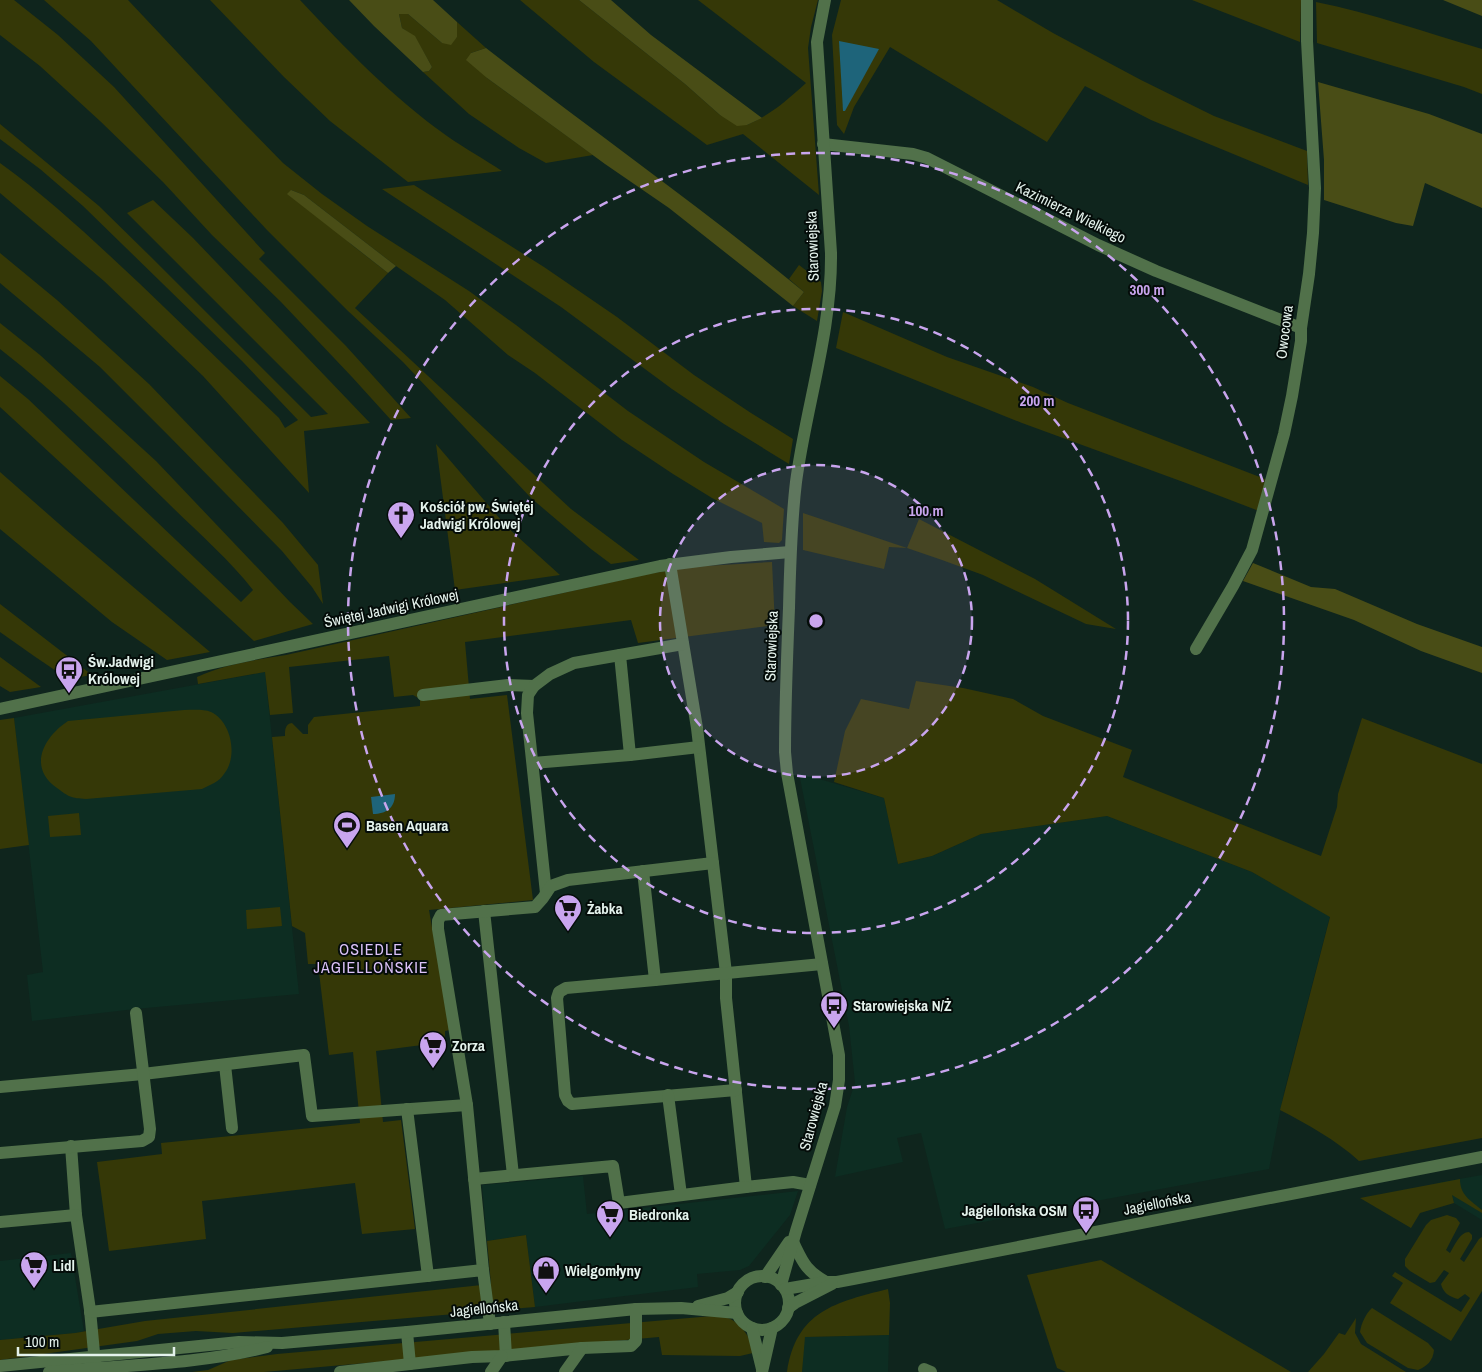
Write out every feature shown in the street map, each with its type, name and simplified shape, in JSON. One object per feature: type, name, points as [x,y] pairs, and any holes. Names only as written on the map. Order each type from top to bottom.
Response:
[{"type":"street","name":"Starowiejska","points":[[783,1287],[794,1236],[835,1106],[839,1080],[839,1055],[789,783],[785,752],[790,552],[796,480],[826,318],[830,283],[830,253],[817,42],[826,0]]},
{"type":"street","name":"Owocowa","points":[[1196,649],[1252,550],[1284,434],[1301,341],[1301,328],[1312,249],[1315,188],[1307,40],[1307,0]]},
{"type":"street","name":"Kazimierza Wielkiego","points":[[823,144],[912,154],[927,158],[1098,245],[1156,271],[1301,328]]},
{"type":"street","name":"Świętej Jadwigi Królowej","points":[[0,709],[670,564],[790,552]]},
{"type":"street","points":[[670,564],[697,728],[726,974],[726,998],[746,1187]]},
{"type":"street","points":[[546,893],[527,713],[528,695],[534,686],[550,674],[574,663],[683,644]]},
{"type":"street","points":[[620,655],[630,755]]},
{"type":"street","points":[[423,695],[508,685],[534,686]]},
{"type":"street","points":[[533,763],[699,747]]},
{"type":"street","points":[[490,1324],[467,1104],[438,921],[441,915],[535,907],[551,886],[568,880],[713,863]]},
{"type":"street","points":[[643,871],[655,980]]},
{"type":"street","points":[[484,911],[513,1175]]},
{"type":"street","points":[[736,1090],[572,1104],[565,1095],[557,998],[559,992],[566,988],[822,964]]},
{"type":"street","points":[[0,1153],[142,1141],[149,1137],[150,1129],[136,1014]]},
{"type":"street","points":[[0,1087],[143,1074],[304,1055],[312,1116],[467,1104]]},
{"type":"street","points":[[225,1065],[232,1128]]},
{"type":"street","points":[[668,1096],[681,1195]]},
{"type":"street","points":[[407,1108],[428,1276]]},
{"type":"street","points":[[71,1146],[76,1215],[95,1362]]},
{"type":"street","name":"Jagiellońska","points":[[783,1287],[832,1282],[1482,1157]]},
{"type":"street","points":[[474,1179],[614,1166],[618,1203],[793,1182],[810,1185]]},
{"type":"street","points":[[0,1222],[76,1215]]},
{"type":"street","points":[[794,1236],[803,1263],[807,1268],[815,1275],[832,1282]]},
{"type":"street","points":[[765,1277],[794,1236]]},
{"type":"street","points":[[90,1312],[483,1270]]},
{"type":"street","points":[[757,1277],[765,1277],[771,1278],[783,1287],[788,1300],[788,1308],[780,1324],[772,1328],[758,1330],[740,1320],[735,1299],[742,1285],[757,1277]]},
{"type":"street","name":"Jagiellońska","points":[[788,1308],[832,1282]]},
{"type":"street","name":"Jagiellońska","points":[[690,1308],[728,1298],[738,1292]]},
{"type":"street","name":"Jagiellońska","points":[[49,1372],[95,1362],[239,1342],[282,1343],[636,1310],[690,1308],[737,1313]]},
{"type":"street","points":[[340,1372],[378,1370],[410,1364],[472,1357],[631,1346],[636,1341],[636,1310]]},
{"type":"street","points":[[491,1372],[504,1356],[504,1322]]},
{"type":"street","points":[[752,1328],[762,1370]]},
{"type":"street","points":[[762,1370],[772,1328]]},
{"type":"street","points":[[407,1332],[410,1364]]},
{"type":"street","points":[[565,1372],[582,1348]]},
{"type":"street","name":"Jagiellońska","points":[[0,1366],[95,1362]]},
{"type":"shaded area","points":[[0,0],[14,0],[58,35],[114,87],[265,253],[259,259],[346,346],[411,418],[391,420],[281,302],[212,235],[163,182],[40,66],[0,35]]},
{"type":"shaded area","points":[[44,0],[128,0],[283,163],[367,226],[469,291],[628,411],[704,462],[784,509],[782,540],[779,543],[764,542],[762,523],[712,498],[622,440],[535,373],[508,355],[445,300],[396,266],[304,195],[291,190],[352,245],[388,273],[355,308],[571,509],[639,560],[611,564],[531,498],[403,362],[348,311],[267,230],[91,41]]},
{"type":"shaded area","points":[[210,0],[300,0],[352,54],[407,105],[447,136],[502,171],[408,182],[330,121],[284,77]]},
{"type":"shaded area","points":[[520,0],[579,0],[685,84],[720,115],[747,125],[771,112],[806,83],[698,0],[818,0],[808,48],[819,195],[743,134],[707,145],[594,62]]},
{"type":"shaded area","points":[[841,0],[997,0],[1053,33],[1214,116],[1307,151],[1308,185],[1151,120],[1085,86],[1047,142],[890,47],[854,107],[844,134],[837,125],[832,35]]},
{"type":"shaded area","points":[[1192,0],[1301,0],[1300,42]]},
{"type":"shaded area","points":[[1316,2],[1379,17],[1482,49],[1482,94],[1317,43]]},
{"type":"shaded area","points":[[399,14],[408,14],[442,43],[457,37],[457,22],[486,48],[471,53],[487,78],[593,155],[546,163],[519,148],[469,114],[423,72],[429,71],[432,67],[415,37],[402,28]]},
{"type":"shaded area","points":[[0,124],[99,206],[311,417],[328,414],[127,213],[153,200],[193,238],[370,423],[304,431],[309,493],[203,376],[104,281],[0,193],[0,163],[54,206],[139,283],[279,418],[285,428],[298,420],[242,361],[83,206],[40,169],[0,139]]},
{"type":"shaded area","points":[[414,185],[544,267],[617,317],[694,375],[793,439],[789,464],[672,389],[561,307],[382,189]]},
{"type":"shaded area","points":[[0,253],[57,300],[149,384],[283,523],[318,565],[323,604],[312,587],[282,551],[100,367],[0,283]]},
{"type":"shaded area","points":[[799,265],[821,282],[822,291],[817,321],[793,306],[804,292],[789,279]]},
{"type":"shaded area","points":[[843,312],[947,357],[1033,387],[1068,403],[1265,479],[1259,511],[1022,423],[836,348]]},
{"type":"shaded area","points":[[0,323],[40,355],[156,461],[313,624],[254,641],[0,407],[0,376],[28,399],[241,602],[253,590],[222,555],[105,442],[64,403],[0,349]]},
{"type":"shaded area","points":[[436,444],[507,527],[560,575],[455,590]]},
{"type":"shaded area","points":[[0,472],[210,652],[167,660],[112,622],[0,529]]},
{"type":"shaded area","points":[[803,513],[907,548],[889,547],[884,569],[803,550]]},
{"type":"shaded area","points":[[919,519],[1035,579],[1116,629],[1086,624],[983,575],[907,548]]},
{"type":"shaded area","points":[[772,562],[775,625],[638,643],[631,620],[465,642],[470,699],[507,695],[533,900],[429,910],[450,1030],[445,1031],[445,1042],[376,1051],[383,1122],[401,1120],[415,1229],[362,1234],[355,1183],[202,1201],[206,1239],[109,1251],[97,1162],[162,1154],[161,1143],[360,1123],[353,1052],[329,1055],[318,964],[308,964],[305,933],[292,926],[272,737],[285,736],[287,726],[292,723],[303,734],[308,734],[308,725],[314,717],[420,706],[420,699],[413,695],[394,697],[389,656],[289,667],[293,713],[270,715],[265,672],[198,684],[197,677],[241,663],[286,655],[648,574],[689,567]]},
{"type":"shaded area","points":[[0,604],[92,675],[68,679],[0,632]]},
{"type":"shaded area","points":[[0,657],[41,687],[10,692],[0,686]]},
{"type":"shaded area","points":[[265,672],[299,994],[135,1009],[32,1021],[27,975],[43,972],[14,718]]},
{"type":"shaded area","points":[[916,681],[963,688],[1013,699],[1043,716],[1132,750],[1123,777],[1321,856],[1362,718],[1482,764],[1482,1138],[1359,1161],[1331,1139],[1280,1110],[1330,917],[1252,872],[1107,816],[981,834],[932,856],[898,864],[884,798],[834,782],[845,731],[861,699],[909,709]]},
{"type":"shaded area","points":[[184,710],[211,712],[224,724],[231,740],[231,759],[224,774],[220,779],[202,789],[81,799],[61,791],[48,780],[43,771],[42,753],[46,744],[52,735],[68,721]]},
{"type":"shaded area","points":[[14,718],[29,845],[0,849],[0,720]]},
{"type":"shaded area","points":[[799,773],[884,798],[898,864],[932,856],[981,834],[1107,816],[1252,872],[1330,916],[1284,1092],[1269,1169],[945,1229],[921,1133],[897,1138],[903,1162],[835,1177],[847,1107],[855,1083],[849,1026]]},
{"type":"shaded area","points":[[79,813],[81,835],[50,837],[48,816]]},
{"type":"shaded area","points":[[280,907],[282,926],[247,929],[246,910]]},
{"type":"shaded area","points":[[1482,1175],[1482,1220],[1454,1203],[1452,1195],[1437,1183]]},
{"type":"shaded area","points":[[583,1176],[587,1214],[798,1191],[790,1215],[749,1266],[740,1270],[697,1274],[698,1287],[535,1307],[526,1235],[487,1241],[482,1185]]},
{"type":"shaded area","points":[[1460,1179],[1460,1185],[1464,1193],[1482,1210],[1482,1213],[1452,1195],[1454,1203],[1420,1213],[1411,1228],[1360,1198]]},
{"type":"shaded area","points":[[1447,1215],[1456,1218],[1460,1223],[1446,1250],[1450,1253],[1463,1234],[1469,1232],[1472,1235],[1472,1239],[1460,1259],[1464,1262],[1482,1237],[1482,1291],[1451,1341],[1390,1303],[1403,1283],[1392,1276],[1395,1272],[1461,1312],[1470,1298],[1465,1294],[1458,1299],[1445,1292],[1441,1284],[1449,1273],[1444,1270],[1435,1282],[1430,1283],[1405,1266],[1405,1259],[1426,1225],[1431,1220]]},
{"type":"shaded area","points":[[526,1235],[535,1307],[233,1333],[196,1331],[158,1334],[137,1341],[0,1360],[0,1340],[75,1333],[145,1321],[491,1284],[487,1241]]},
{"type":"shaded area","points":[[71,1253],[84,1331],[0,1340],[0,1261]]},
{"type":"shaded area","points":[[1101,1260],[1291,1372],[1066,1372],[1057,1368],[1027,1275]]},
{"type":"shaded area","points":[[888,1289],[890,1303],[889,1335],[805,1337],[802,1372],[787,1372],[792,1351],[799,1335],[809,1322],[821,1312],[852,1299]]},
{"type":"shaded area","points":[[1372,1308],[1428,1343],[1434,1350],[1429,1363],[1418,1370],[1408,1368],[1367,1343],[1360,1332],[1364,1319]]},
{"type":"shaded area","points":[[712,1316],[725,1317],[736,1322],[748,1336],[753,1353],[740,1356],[662,1355],[659,1337],[264,1372],[192,1372],[208,1370],[231,1360],[277,1354]]},
{"type":"shaded area","points":[[1356,1318],[1355,1333],[1361,1344],[1406,1372],[1308,1372],[1339,1333],[1345,1335]]},
{"type":"shaded area","points":[[889,1335],[888,1372],[802,1372],[804,1337]]},
{"type":"green space","points":[[349,0],[433,0],[457,22],[457,37],[451,45],[442,43],[408,14],[399,14],[402,28],[415,36],[432,67],[429,71],[423,72]]},
{"type":"green space","points":[[579,0],[611,0],[651,35],[762,118],[747,125],[737,126],[720,115],[685,84]]},
{"type":"green space","points":[[1443,0],[1482,0],[1482,16]]},
{"type":"green space","points":[[486,48],[726,230],[804,292],[793,306],[669,208],[487,78],[466,60],[471,53]]},
{"type":"green space","points":[[1318,82],[1429,114],[1482,134],[1482,208],[1425,183],[1413,226],[1396,223],[1324,200],[1324,160]]},
{"type":"green space","points":[[291,190],[304,195],[396,266],[388,273],[287,194]]},
{"type":"green space","points":[[1253,563],[1311,587],[1335,589],[1417,624],[1482,647],[1482,673],[1421,651],[1354,620],[1243,581]]},
{"type":"water","points":[[839,41],[879,49],[845,111],[843,111]]},
{"type":"water","points":[[395,794],[395,799],[389,809],[382,813],[373,814],[371,797]]},
{"type":"place","name":"Kościół pw. Świętej Jadwigi Królowej","points":[[401,539]]},
{"type":"place","name":"Św.Jadwigi Królowej","points":[[69,694]]},
{"type":"place","name":"Basen Aquara","points":[[347,849]]},
{"type":"place","name":"Żabka","points":[[568,932]]},
{"type":"place","name":"Starowiejska N/Ż","points":[[834,1029]]},
{"type":"place","name":"Zorza","points":[[433,1069]]},
{"type":"place","name":"Jagiellońska OSM","points":[[1086,1234]]},
{"type":"place","name":"Biedronka","points":[[610,1238]]},
{"type":"place","name":"Lidl","points":[[34,1289]]},
{"type":"place","name":"Wielgomłyny","points":[[546,1294]]},
{"type":"district","name":"OSIEDLE JAGIELLOŃSKIE","points":[[371,958]]}]
